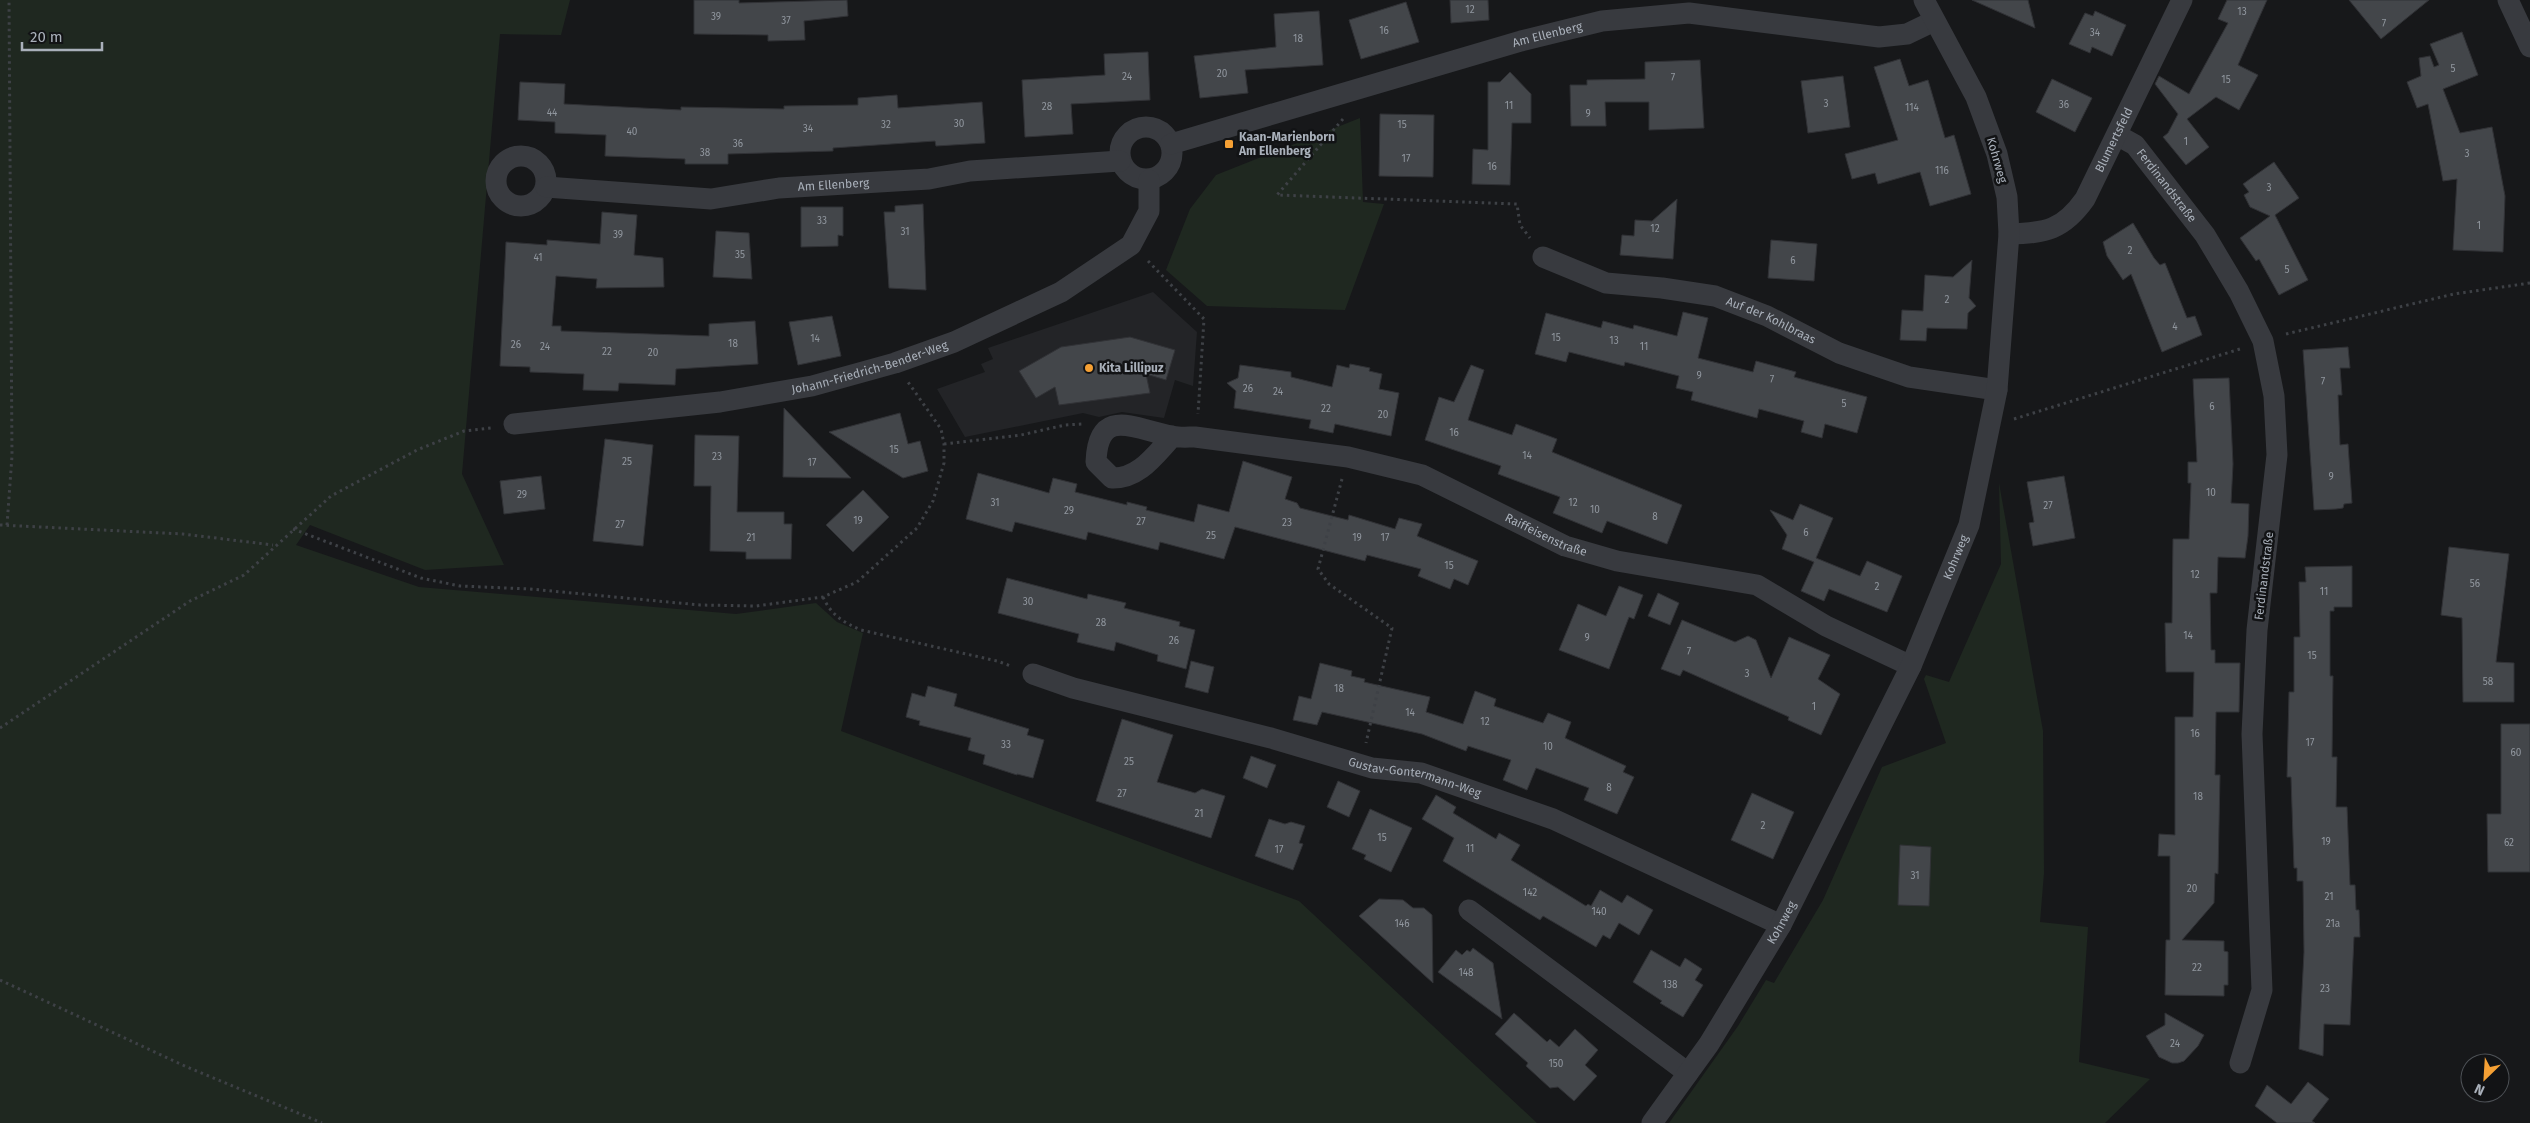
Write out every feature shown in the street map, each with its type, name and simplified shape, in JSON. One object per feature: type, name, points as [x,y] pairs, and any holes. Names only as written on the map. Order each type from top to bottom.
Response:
[{"type":"street","name":"Kohrweg","points":[[1652,1123],[1743,990],[1781,925],[1911,666],[1969,525],[1997,390],[2009,234],[2007,197],[1997,154],[1976,97],[1924,0]]},
{"type":"street","name":"Blumertsfeld","points":[[2009,234],[2037,233],[2058,227],[2073,216],[2085,200],[2182,0]]},
{"type":"street","points":[[2508,0],[2530,47]]},
{"type":"street","name":"Am Ellenberg","points":[[1171,144],[1521,41],[1602,21],[1689,7],[1879,37],[1907,34],[1934,21]]},
{"type":"street","points":[[1140,126],[1152,127],[1165,134],[1171,144],[1173,154],[1169,166],[1159,176],[1149,180],[1136,178],[1125,169],[1120,161],[1120,145],[1127,134],[1140,126]]},
{"type":"street","name":"Ferdinandstraße","points":[[2117,136],[2135,145],[2205,235],[2239,292],[2263,341],[2274,396],[2277,455],[2257,630],[2252,734],[2262,990],[2240,1063]]},
{"type":"street","name":"Am Ellenberg","points":[[546,187],[711,199],[779,188],[930,179],[970,171],[1120,161]]},
{"type":"street","name":"Johann-Friedrich-Bender-Weg","points":[[514,424],[720,402],[812,386],[896,363],[954,342],[1061,292],[1130,245],[1149,212],[1149,180]]},
{"type":"street","name":"Auf der Kohlbraas","points":[[1543,257],[1606,283],[1662,288],[1715,296],[1767,316],[1839,353],[1909,377],[1997,390]]},
{"type":"street","name":"Raiffeisenstraße","points":[[1107,431],[1115,424],[1132,425],[1172,436],[1195,437],[1348,457],[1422,475],[1565,546],[1617,561],[1757,586],[1826,626],[1911,666]]},
{"type":"street","points":[[1107,431],[1096,446],[1096,462],[1112,478],[1124,478],[1140,470],[1172,436]]},
{"type":"street","name":"Gustav-Gontermann-Weg","points":[[1032,674],[1073,688],[1271,738],[1372,768],[1421,773],[1553,819],[1781,925]]},
{"type":"street","points":[[1469,910],[1688,1073]]},
{"type":"path","points":[[7,525],[12,456],[9,0]]},
{"type":"path","points":[[1342,94],[1348,114],[1277,195],[1517,204],[1520,225],[1543,257]]},
{"type":"path","points":[[1144,258],[1204,319],[1198,413]]},
{"type":"path","points":[[2280,335],[2454,294],[2530,283]]},
{"type":"path","points":[[1991,426],[2242,348]]},
{"type":"path","points":[[293,529],[421,578],[460,586],[530,589],[700,605],[756,606],[823,597],[857,582],[917,528],[933,501],[940,482],[944,444],[941,430],[896,363]]},
{"type":"path","points":[[0,728],[190,601],[244,575],[274,545],[331,496],[417,450],[464,431],[514,424]]},
{"type":"path","points":[[944,444],[1021,435],[1065,425],[1088,424],[1107,431]]},
{"type":"path","points":[[1348,457],[1318,569],[1329,584],[1392,628],[1361,764]]},
{"type":"path","points":[[0,525],[165,533],[274,545]]},
{"type":"path","points":[[823,597],[828,609],[842,621],[861,630],[997,661],[1032,674]]},
{"type":"path","points":[[0,980],[187,1067],[322,1123]]},
{"type":"shaded area","points":[[0,0],[570,0],[561,35],[500,34],[462,474],[504,565],[425,570],[310,525],[296,545],[419,587],[736,614],[816,603],[837,622],[863,633],[841,731],[1299,901],[1537,1123],[0,1123]]},
{"type":"shaded area","points":[[1360,118],[1363,202],[1384,204],[1345,310],[1207,306],[1166,270],[1190,209],[1216,175]]},
{"type":"shaded area","name":"Kita Lillipuz","points":[[1153,292],[1197,332],[1193,386],[1175,380],[1164,418],[1122,412],[1099,417],[1083,413],[965,437],[937,389],[985,372],[981,364],[993,359],[988,348]]},
{"type":"shaded area","points":[[1999,483],[2043,731],[2044,873],[2040,922],[2088,927],[2079,1062],[2150,1079],[2105,1123],[1669,1123],[1738,1026],[1766,980],[1774,983],[1823,900],[1882,767],[1946,743],[1924,679],[1926,675],[1949,682],[2001,564]]},
{"type":"building","points":[[694,0],[739,0],[739,3],[847,0],[848,16],[804,21],[805,40],[768,41],[768,35],[694,34]]},
{"type":"building","points":[[1450,0],[1488,0],[1489,20],[1451,23]]},
{"type":"building","points":[[1972,0],[2028,0],[2035,28]]},
{"type":"building","points":[[2227,0],[2267,0],[2238,65],[2258,75],[2239,110],[2216,97],[2187,119],[2209,147],[2186,165],[2163,137],[2168,133],[2178,114],[2155,84],[2159,76],[2189,94],[2228,23],[2218,19]]},
{"type":"building","points":[[2349,0],[2429,0],[2381,39]]},
{"type":"building","points":[[1406,2],[1419,42],[1361,59],[1349,20]]},
{"type":"building","points":[[1319,11],[1323,65],[1245,70],[1248,93],[1200,98],[1194,56],[1276,47],[1274,14]]},
{"type":"building","points":[[2095,11],[2126,25],[2112,56],[2092,47],[2090,53],[2069,44],[2085,13],[2093,16]]},
{"type":"building","points":[[2462,32],[2478,75],[2443,89],[2460,133],[2492,127],[2505,196],[2503,252],[2453,250],[2457,179],[2443,181],[2428,104],[2417,108],[2407,82],[2421,76],[2419,58],[2430,56],[2434,67],[2439,65],[2430,44]]},
{"type":"building","points":[[1148,52],[1150,100],[1071,104],[1073,134],[1025,137],[1022,80],[1105,75],[1104,54]]},
{"type":"building","points":[[1900,59],[1909,86],[1928,80],[1945,138],[1954,135],[1971,194],[1930,206],[1920,172],[1878,184],[1875,173],[1852,179],[1845,154],[1898,140],[1874,67]]},
{"type":"building","points":[[1700,60],[1704,128],[1649,130],[1649,102],[1605,102],[1606,126],[1571,126],[1570,85],[1587,85],[1587,80],[1645,79],[1645,62]]},
{"type":"building","points":[[1510,72],[1531,94],[1531,123],[1512,123],[1510,185],[1472,184],[1473,149],[1488,150],[1488,82],[1500,82]]},
{"type":"building","points":[[1843,76],[1850,127],[1808,133],[1801,81]]},
{"type":"building","points":[[2052,79],[2092,98],[2075,132],[2036,112]]},
{"type":"building","points":[[520,82],[565,84],[564,104],[681,110],[681,107],[784,109],[784,106],[858,105],[858,98],[897,95],[898,108],[982,102],[985,143],[936,146],[935,141],[833,148],[833,151],[728,154],[728,164],[685,164],[685,159],[605,156],[606,135],[555,133],[555,122],[518,120]]},
{"type":"building","points":[[1380,114],[1434,115],[1433,177],[1379,176]]},
{"type":"building","points":[[2274,162],[2299,198],[2275,215],[2308,280],[2279,295],[2259,259],[2256,261],[2240,238],[2270,216],[2250,207],[2244,195],[2249,192],[2243,184]]},
{"type":"building","points":[[1677,199],[1673,259],[1620,255],[1622,235],[1634,236],[1635,220],[1652,221]]},
{"type":"building","points":[[923,204],[926,290],[889,288],[884,212],[895,212],[895,206]]},
{"type":"building","points":[[801,207],[843,207],[843,236],[838,235],[838,246],[801,247]]},
{"type":"building","points":[[602,212],[637,215],[634,255],[663,258],[664,287],[596,288],[597,279],[556,276],[552,326],[561,326],[561,331],[709,336],[709,324],[755,321],[758,364],[676,369],[675,385],[619,383],[618,391],[583,390],[584,374],[530,372],[530,367],[500,366],[506,242],[547,245],[547,240],[600,244]]},
{"type":"building","points":[[2133,223],[2154,258],[2160,265],[2165,263],[2187,318],[2195,316],[2202,335],[2162,352],[2131,274],[2123,280],[2107,256],[2103,242]]},
{"type":"building","points":[[716,231],[749,233],[752,279],[713,277]]},
{"type":"building","points":[[1771,240],[1817,244],[1814,281],[1768,278]]},
{"type":"building","points":[[1972,260],[1969,298],[1976,306],[1968,313],[1967,329],[1927,328],[1926,341],[1900,340],[1902,310],[1923,311],[1925,275],[1953,277]]},
{"type":"building","points":[[1683,312],[1708,318],[1698,358],[1753,372],[1756,361],[1796,372],[1794,377],[1867,397],[1857,433],[1825,424],[1822,438],[1801,432],[1804,421],[1759,409],[1757,418],[1691,400],[1693,392],[1676,388],[1679,376],[1625,362],[1624,366],[1569,352],[1566,362],[1535,354],[1546,313],[1601,328],[1603,321],[1633,329],[1634,325],[1677,336]]},
{"type":"building","points":[[832,316],[841,356],[798,365],[789,322]]},
{"type":"building","points":[[1130,337],[1175,350],[1166,380],[1146,374],[1150,393],[1059,405],[1055,387],[1036,398],[1019,371],[1061,347]]},
{"type":"building","points":[[2348,347],[2350,368],[2340,368],[2342,395],[2338,395],[2340,445],[2348,444],[2352,503],[2344,504],[2343,508],[2314,510],[2303,350]]},
{"type":"building","points":[[1350,364],[1370,368],[1369,371],[1382,374],[1379,389],[1399,393],[1391,436],[1335,424],[1333,433],[1309,428],[1311,420],[1234,408],[1236,391],[1227,383],[1238,378],[1240,365],[1291,372],[1291,377],[1332,387],[1337,365],[1349,368]]},
{"type":"building","points":[[1471,365],[1484,370],[1468,420],[1512,435],[1516,424],[1557,439],[1552,452],[1682,505],[1667,544],[1607,521],[1602,533],[1553,513],[1560,497],[1498,474],[1501,466],[1425,440],[1439,397],[1454,402]]},
{"type":"building","points":[[2229,378],[2233,464],[2231,503],[2249,504],[2248,536],[2245,558],[2218,557],[2217,593],[2210,593],[2211,650],[2215,650],[2215,663],[2240,663],[2239,712],[2216,712],[2215,775],[2220,775],[2218,874],[2215,873],[2214,903],[2182,940],[2224,941],[2224,951],[2228,952],[2228,985],[2224,985],[2224,996],[2165,995],[2166,940],[2170,940],[2170,856],[2158,856],[2159,834],[2175,835],[2175,717],[2193,717],[2194,672],[2166,672],[2165,623],[2172,623],[2173,539],[2189,539],[2191,483],[2188,483],[2188,462],[2197,462],[2193,379]]},
{"type":"building","points":[[784,408],[851,478],[783,477]]},
{"type":"building","points":[[900,413],[908,444],[920,441],[928,471],[903,478],[829,432]]},
{"type":"building","points":[[695,435],[739,436],[737,512],[784,512],[784,524],[792,524],[791,559],[746,559],[746,552],[710,551],[711,486],[694,486]]},
{"type":"building","points":[[605,439],[653,445],[643,546],[593,541]]},
{"type":"building","points":[[1243,461],[1292,477],[1285,499],[1297,503],[1300,508],[1348,520],[1349,515],[1395,529],[1399,518],[1422,524],[1417,536],[1478,561],[1468,585],[1454,579],[1450,589],[1418,576],[1421,569],[1367,555],[1365,561],[1235,527],[1224,559],[1160,542],[1158,550],[1088,532],[1086,540],[1015,522],[1012,532],[966,519],[978,473],[1049,493],[1053,478],[1077,484],[1075,492],[1127,505],[1127,502],[1147,507],[1146,510],[1194,522],[1198,504],[1229,512]]},
{"type":"building","points":[[541,476],[545,509],[504,514],[500,481]]},
{"type":"building","points":[[2064,476],[2075,538],[2033,546],[2029,523],[2034,522],[2027,482]]},
{"type":"building","points":[[863,490],[889,517],[853,552],[826,525]]},
{"type":"building","points":[[1800,504],[1833,518],[1816,558],[1860,576],[1867,561],[1902,576],[1887,612],[1829,589],[1824,601],[1801,591],[1814,562],[1782,549],[1787,535],[1770,510],[1793,520]]},
{"type":"building","points":[[2449,547],[2509,554],[2496,662],[2514,663],[2514,702],[2463,702],[2462,618],[2441,615]]},
{"type":"building","points":[[2352,566],[2352,607],[2334,607],[2334,611],[2330,611],[2330,676],[2333,676],[2332,757],[2337,757],[2336,807],[2347,807],[2350,885],[2355,885],[2356,910],[2359,910],[2360,937],[2354,937],[2350,1025],[2324,1024],[2323,1056],[2299,1049],[2304,952],[2303,881],[2297,881],[2297,868],[2294,868],[2291,777],[2287,777],[2289,692],[2294,692],[2294,637],[2300,637],[2299,582],[2306,582],[2305,567]]},
{"type":"building","points":[[1007,578],[1087,599],[1088,594],[1126,603],[1124,608],[1180,622],[1179,626],[1195,630],[1186,669],[1157,661],[1158,655],[1116,642],[1114,651],[1077,642],[1079,634],[998,613]]},
{"type":"building","points":[[1619,586],[1643,595],[1634,619],[1629,617],[1609,669],[1559,650],[1578,604],[1606,616]]},
{"type":"building","points":[[1658,593],[1679,603],[1670,625],[1648,616]]},
{"type":"building","points":[[1682,620],[1735,642],[1748,636],[1756,640],[1771,678],[1789,637],[1830,655],[1818,679],[1840,694],[1821,735],[1788,720],[1789,717],[1683,670],[1680,676],[1661,669]]},
{"type":"building","points":[[1191,661],[1214,667],[1208,693],[1185,687]]},
{"type":"building","points":[[1320,663],[1352,671],[1351,676],[1365,679],[1364,682],[1430,697],[1426,712],[1463,724],[1475,691],[1496,699],[1494,706],[1543,723],[1548,713],[1571,722],[1565,738],[1626,766],[1623,772],[1634,777],[1617,814],[1584,800],[1589,788],[1536,768],[1527,790],[1503,780],[1511,760],[1468,746],[1466,751],[1422,734],[1322,712],[1317,725],[1293,720],[1299,696],[1311,699]]},
{"type":"building","points":[[928,686],[957,694],[954,706],[1029,729],[1027,735],[1044,740],[1033,778],[983,764],[985,755],[968,750],[971,738],[919,725],[920,721],[906,717],[912,693],[925,697]]},
{"type":"building","points":[[1122,719],[1173,735],[1157,782],[1195,793],[1202,789],[1225,796],[1211,838],[1096,801]]},
{"type":"building","points":[[2501,724],[2530,724],[2530,872],[2488,872],[2487,814],[2501,814]]},
{"type":"building","points":[[1251,756],[1276,765],[1267,788],[1243,778]]},
{"type":"building","points":[[1338,781],[1360,791],[1349,817],[1327,807]]},
{"type":"building","points":[[1752,793],[1794,812],[1773,859],[1731,840]]},
{"type":"building","points":[[1436,795],[1456,807],[1453,813],[1496,839],[1499,833],[1520,845],[1511,860],[1586,906],[1588,904],[1591,906],[1600,890],[1622,903],[1627,895],[1653,910],[1639,935],[1619,923],[1610,939],[1603,935],[1596,947],[1543,916],[1540,920],[1443,861],[1454,838],[1422,819]]},
{"type":"building","points":[[1370,809],[1412,828],[1391,872],[1364,859],[1366,855],[1352,849]]},
{"type":"building","points":[[1269,819],[1285,824],[1291,822],[1305,826],[1299,843],[1303,844],[1293,870],[1255,856]]},
{"type":"building","points":[[1900,845],[1931,847],[1929,906],[1898,905]]},
{"type":"building","points":[[1379,899],[1403,900],[1413,908],[1424,908],[1432,915],[1433,983],[1359,916]]},
{"type":"building","points":[[1473,948],[1493,963],[1502,1019],[1438,972],[1456,950],[1462,955],[1467,950],[1470,952]]},
{"type":"building","points":[[1651,950],[1680,967],[1685,958],[1702,969],[1695,980],[1703,985],[1683,1017],[1660,1003],[1662,1001],[1633,982]]},
{"type":"building","points":[[1514,1013],[1547,1042],[1550,1039],[1559,1047],[1575,1029],[1598,1050],[1585,1065],[1597,1076],[1574,1101],[1558,1087],[1550,1088],[1526,1066],[1528,1063],[1495,1034]]},
{"type":"building","points":[[2165,1013],[2204,1035],[2198,1046],[2184,1061],[2178,1063],[2172,1063],[2159,1057],[2146,1036],[2165,1025]]},
{"type":"building","points":[[2308,1082],[2329,1099],[2312,1121],[2315,1123],[2277,1123],[2255,1106],[2267,1085],[2291,1104]]},
{"type":"place","name":"Kaan-Marienborn Am Ellenberg","points":[[1229,144]]},
{"type":"place","name":"Kita Lillipuz","points":[[1089,368]]}]
